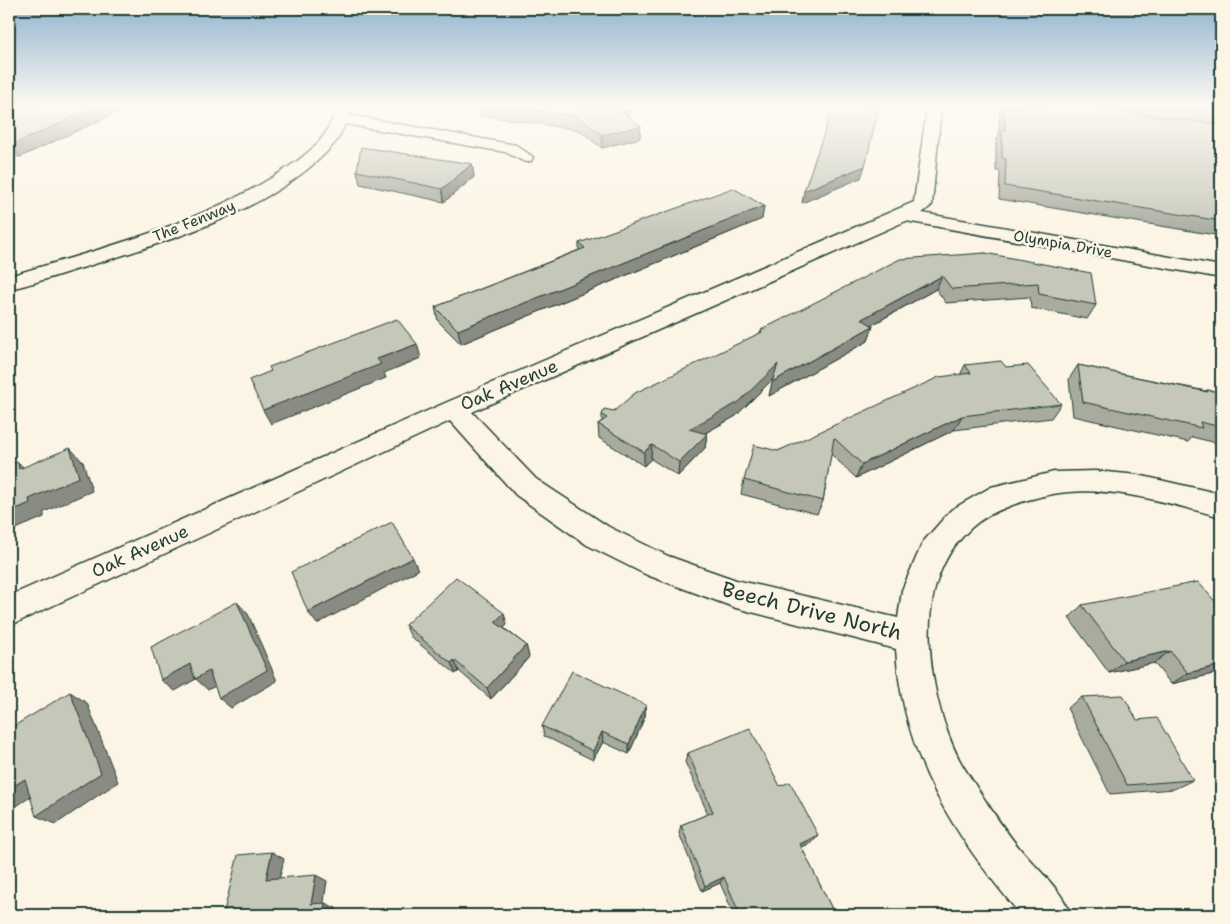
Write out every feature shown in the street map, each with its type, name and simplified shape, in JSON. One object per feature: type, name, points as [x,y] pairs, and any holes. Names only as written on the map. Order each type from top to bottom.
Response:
[{"type":"street","name":"The Fenway","points":[[9,283],[160,236],[207,218],[247,200],[280,181],[307,162],[320,150]]},
{"type":"street","points":[[513,150],[524,157]]},
{"type":"street","name":"Oak Avenue","points":[[9,611],[454,408],[904,215],[923,205],[929,150]]},
{"type":"street","name":"Olympia Drive","points":[[904,215],[1221,272]]},
{"type":"street","name":"Beech Drive North","points":[[454,408],[526,486],[598,536],[658,566],[736,594],[912,637],[912,656],[922,710],[946,772],[990,845],[1049,915]]},
{"type":"street","points":[[912,637],[915,596],[928,560],[950,528],[984,503],[1018,489],[1054,483],[1096,481],[1143,486],[1221,505]]},
{"type":"building","points":[[360,150],[381,150],[472,164],[442,189],[357,171]]},
{"type":"building","points":[[818,150],[869,150],[865,166],[804,191]]},
{"type":"building","points":[[1002,150],[1221,150],[1221,221],[1005,186],[1006,159],[1002,158]]},
{"type":"building","points":[[733,188],[764,206],[458,330],[435,307],[585,248],[579,243]]},
{"type":"building","points":[[985,253],[1091,273],[1096,305],[1039,294],[1038,283],[952,289],[942,276],[862,319],[873,326],[772,382],[778,364],[739,402],[689,429],[707,434],[679,462],[652,445],[644,452],[598,424],[607,418],[602,415],[604,409],[614,411],[635,393],[762,332],[761,330],[900,259]]},
{"type":"building","points":[[397,319],[417,344],[377,359],[381,364],[263,410],[249,380],[271,371],[269,367]]},
{"type":"building","points":[[1001,361],[1006,367],[1028,365],[1061,404],[962,416],[862,464],[834,438],[823,501],[744,480],[754,445],[778,451],[939,377],[971,373],[965,365]]},
{"type":"building","points":[[1078,365],[1208,392],[1207,390],[1221,392],[1221,427],[1200,422],[1202,428],[1083,402]]},
{"type":"building","points":[[70,448],[79,477],[29,499],[30,503],[9,512],[9,466],[18,462],[19,469]]},
{"type":"building","points":[[392,522],[413,558],[308,612],[291,572]]},
{"type":"building","points":[[456,577],[504,613],[495,622],[526,645],[487,688],[454,660],[451,663],[405,625]]},
{"type":"building","points":[[1198,582],[1221,608],[1221,665],[1188,673],[1170,651],[1124,661],[1082,605]]},
{"type":"building","points":[[237,602],[267,670],[219,698],[209,671],[195,679],[190,664],[161,680],[151,647]]},
{"type":"building","points":[[572,671],[646,705],[629,744],[602,732],[593,751],[542,726]]},
{"type":"building","points":[[70,692],[101,773],[36,816],[25,779],[9,789],[9,729]]},
{"type":"building","points":[[1123,695],[1137,720],[1157,718],[1193,780],[1127,785],[1082,697]]},
{"type":"building","points":[[750,728],[780,786],[790,782],[818,835],[800,844],[835,915],[740,915],[724,877],[705,886],[681,825],[713,812],[688,753]]},
{"type":"building","points":[[272,852],[266,879],[316,875],[311,904],[325,903],[323,915],[223,915],[238,855]]}]
